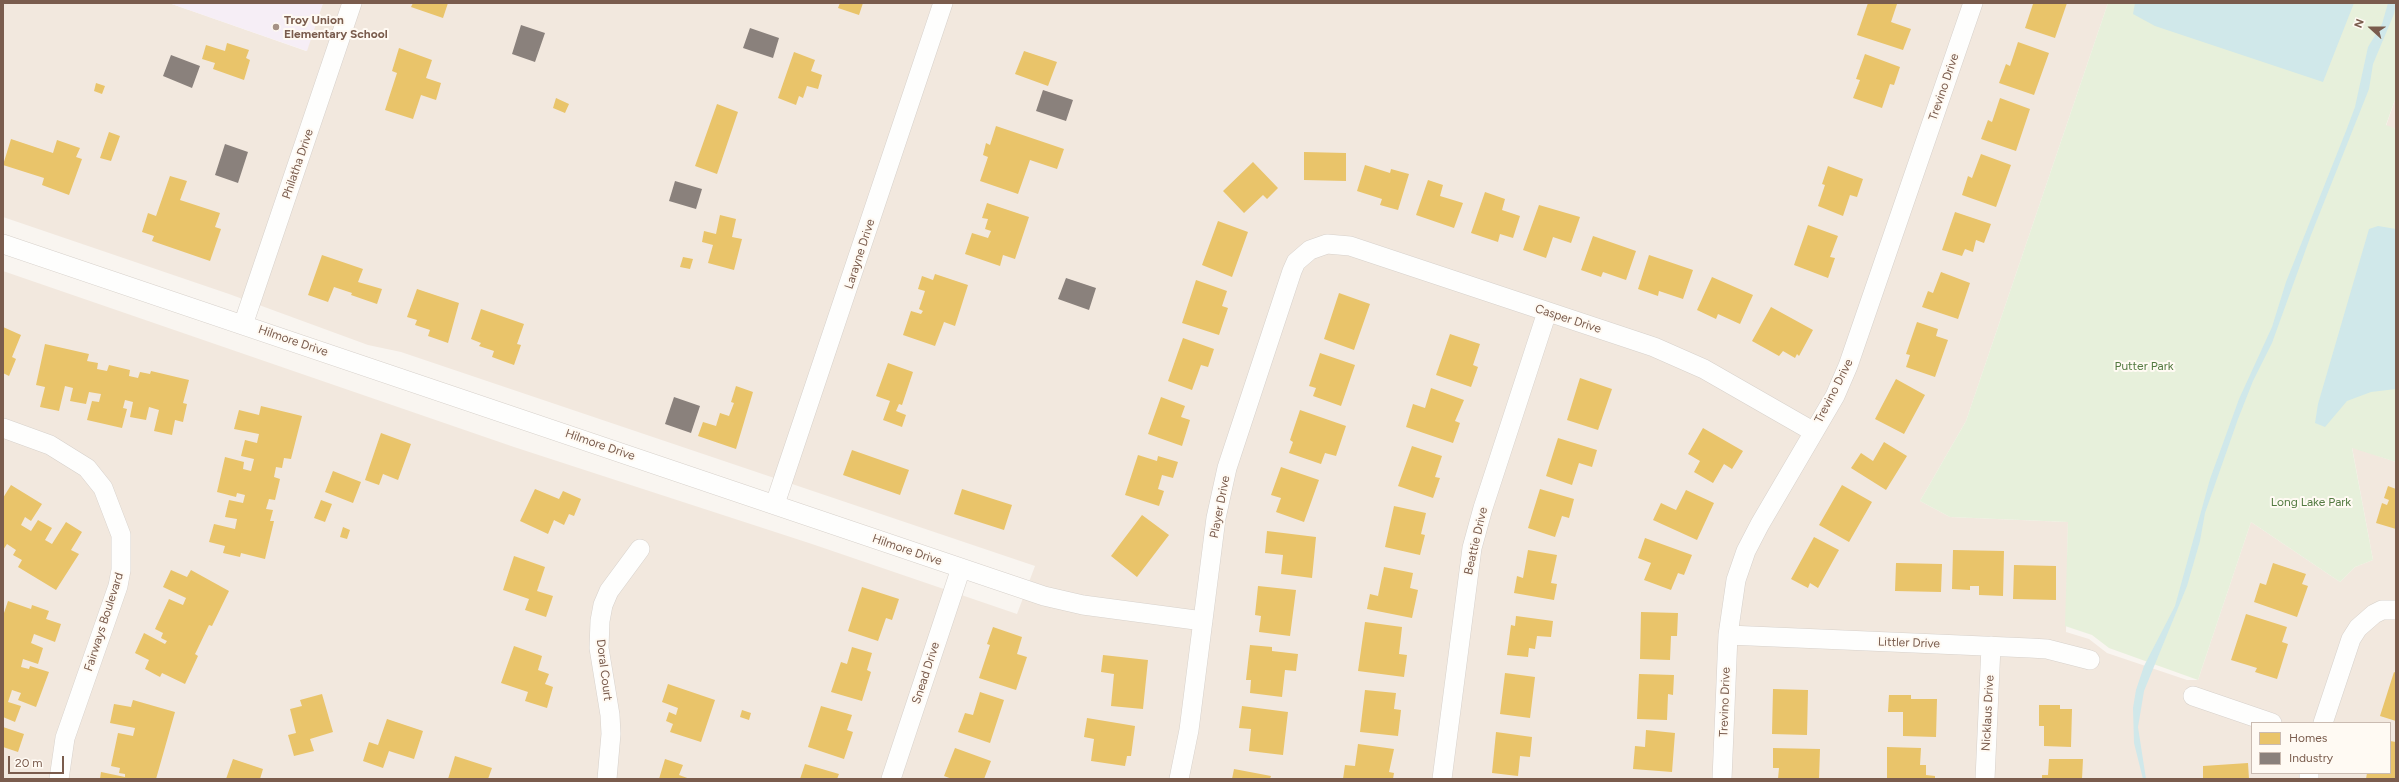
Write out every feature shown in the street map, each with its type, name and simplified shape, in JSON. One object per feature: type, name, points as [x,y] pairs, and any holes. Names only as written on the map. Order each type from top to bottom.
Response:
[{"type":"street","name":"Philatha Drive","points":[[243,325],[352,3]]},
{"type":"street","name":"Larayne Drive","points":[[775,504],[943,3]]},
{"type":"street","name":"Trevino Drive","points":[[1722,779],[1728,635],[1733,593],[1746,552],[1760,524],[1835,396],[1858,340],[1973,3]]},
{"type":"street","name":"Hilmore Drive","points":[[3,244],[1044,596],[1076,603],[1203,621]]},
{"type":"street","name":"Casper Drive","points":[[1310,250],[1327,244],[1350,246],[1677,356],[1704,369],[1814,432]]},
{"type":"street","name":"Player Drive","points":[[1179,779],[1189,730],[1216,518],[1227,468],[1292,271],[1296,262],[1310,250]]},
{"type":"street","name":"Beattie Drive","points":[[1442,779],[1472,548],[1483,508],[1547,312]]},
{"type":"street","name":"Fairways Boulevard","points":[[3,428],[50,445],[87,468],[103,488],[121,535],[121,570],[118,586],[65,738],[59,779]]},
{"type":"street","name":"Doral Court","points":[[607,779],[610,754],[610,722],[599,648],[600,621],[603,605],[609,591],[640,549]]},
{"type":"street","name":"Snead Drive","points":[[891,779],[961,568]]},
{"type":"street","points":[[2323,722],[2351,639],[2358,628],[2374,614],[2382,610],[2396,610]]},
{"type":"street","name":"Littler Drive","points":[[1728,635],[2047,649],[2090,660]]},
{"type":"street","name":"Nicklaus Drive","points":[[1985,779],[1991,646]]},
{"type":"street","points":[[2193,696],[2269,722]]},
{"type":"shaded area","points":[[3,3],[169,3],[306,51],[323,3],[2108,3],[1966,421],[1920,501],[1950,517],[2068,522],[2066,632],[2089,639],[2107,653],[2187,680],[2198,680],[2251,522],[2340,582],[2355,567],[2373,560],[2352,447],[2396,462],[2396,779],[3,779],[3,271],[514,447],[812,544],[1017,614],[1035,566],[401,352],[368,345],[229,294],[3,217]]},
{"type":"shaded area","name":"Troy Union Elementary School","points":[[169,3],[323,3],[307,51]]},
{"type":"shaded area","points":[[2396,97],[2396,129],[2386,126]]},
{"type":"green space","name":"Putter Park","points":[[2108,3],[2396,3],[2396,97],[2386,125],[2396,129],[2396,462],[2352,448],[2373,560],[2355,567],[2340,582],[2251,522],[2198,680],[2109,648],[2092,635],[2065,626],[2068,522],[1950,517],[1920,501],[1966,421]]},
{"type":"water","points":[[2135,3],[2354,3],[2323,82],[2155,26],[2133,14]]},
{"type":"water","points":[[2388,3],[2396,3],[2394,14],[2373,64],[2369,89],[2311,235],[2272,343],[2253,381],[2238,419],[2205,513],[2200,541],[2187,586],[2144,691],[2138,727],[2146,779],[2143,779],[2134,743],[2133,708],[2136,690],[2144,666],[2175,606],[2210,479],[2239,399],[2272,327],[2286,282],[2355,107],[2368,47],[2382,24]]},
{"type":"water","points":[[2378,226],[2396,229],[2396,389],[2371,392],[2347,401],[2325,427],[2315,423],[2318,404],[2369,229]]},
{"type":"building: Homes","points":[[413,3],[448,3],[443,18],[411,7]]},
{"type":"building: Homes","points":[[840,3],[863,3],[859,15],[838,8]]},
{"type":"building: Homes","points":[[1868,3],[1897,4],[1891,22],[1911,29],[1903,50],[1857,35]]},
{"type":"building: Homes","points":[[2030,3],[2067,3],[2055,38],[2025,28],[2033,4]]},
{"type":"building: Homes","points":[[2018,42],[2049,53],[2034,95],[1999,83],[2006,64],[2010,66]]},
{"type":"building: Homes","points":[[227,43],[249,50],[246,58],[250,60],[244,80],[213,69],[215,63],[202,59],[206,45],[225,51]]},
{"type":"building: Homes","points":[[399,48],[432,60],[426,78],[441,83],[436,100],[421,95],[413,119],[385,110],[397,73],[392,71]]},
{"type":"building: Homes","points":[[1024,51],[1057,62],[1048,86],[1015,74]]},
{"type":"building: Homes","points":[[794,52],[815,60],[811,71],[822,75],[818,89],[807,86],[803,98],[799,96],[796,105],[778,98]]},
{"type":"building: Homes","points":[[1865,54],[1900,67],[1894,85],[1890,84],[1882,108],[1853,98],[1860,80],[1856,79]]},
{"type":"building: Homes","points":[[96,83],[105,86],[102,94],[94,91]]},
{"type":"building: Homes","points":[[556,98],[569,104],[565,113],[553,108]]},
{"type":"building: Homes","points":[[2000,98],[2030,109],[2016,151],[1981,139],[1988,120],[1992,122]]},
{"type":"building: Homes","points":[[717,104],[738,112],[717,174],[695,166]]},
{"type":"building: Homes","points":[[996,126],[1064,149],[1057,169],[1030,160],[1018,194],[980,181],[988,157],[983,155],[986,143],[990,145]]},
{"type":"building: Homes","points":[[109,132],[120,136],[111,161],[100,158]]},
{"type":"building: Homes","points":[[11,139],[53,153],[57,140],[80,148],[76,157],[82,159],[69,195],[42,185],[44,178],[3,165]]},
{"type":"building: Homes","points":[[1304,152],[1346,153],[1346,181],[1304,180]]},
{"type":"building: Homes","points":[[1981,154],[2011,165],[1996,207],[1962,195],[1968,176],[1972,178]]},
{"type":"building: Homes","points":[[1253,162],[1278,188],[1267,199],[1263,195],[1244,213],[1223,191]]},
{"type":"building: Homes","points":[[1365,165],[1390,173],[1391,169],[1409,174],[1398,210],[1380,205],[1382,199],[1357,191]]},
{"type":"building: Homes","points":[[1828,166],[1863,179],[1857,197],[1850,195],[1843,216],[1818,206],[1825,185],[1822,184]]},
{"type":"building: Homes","points":[[170,176],[187,181],[180,200],[220,213],[215,227],[221,229],[210,261],[152,241],[154,236],[142,232],[148,213],[156,216]]},
{"type":"building: Homes","points":[[1428,180],[1443,185],[1440,196],[1463,203],[1454,228],[1416,215]]},
{"type":"building: Homes","points":[[1485,192],[1505,199],[1502,210],[1520,216],[1513,238],[1500,234],[1498,242],[1471,233]]},
{"type":"building: Homes","points":[[987,203],[1029,217],[1015,259],[1003,255],[1000,266],[965,254],[972,233],[988,238],[991,231],[985,229],[988,219],[982,218]]},
{"type":"building: Homes","points":[[1539,205],[1580,217],[1571,243],[1553,237],[1546,258],[1523,250]]},
{"type":"building: Homes","points":[[1955,212],[1991,224],[1984,243],[1976,240],[1973,252],[1965,249],[1962,256],[1942,250]]},
{"type":"building: Homes","points":[[720,215],[736,219],[732,237],[742,239],[734,270],[708,263],[713,245],[702,242],[704,231],[716,234]]},
{"type":"building: Homes","points":[[1218,221],[1248,232],[1232,277],[1202,265]]},
{"type":"building: Homes","points":[[1808,225],[1838,236],[1830,257],[1835,258],[1828,278],[1794,265]]},
{"type":"building: Homes","points":[[1593,236],[1636,251],[1626,280],[1603,272],[1601,277],[1581,270]]},
{"type":"building: Homes","points":[[322,255],[363,269],[358,282],[382,289],[377,304],[334,287],[328,302],[308,295]]},
{"type":"building: Homes","points":[[1649,255],[1693,270],[1683,299],[1659,291],[1658,296],[1638,289]]},
{"type":"building: Homes","points":[[683,257],[693,259],[690,269],[680,267]]},
{"type":"building: Homes","points":[[1941,272],[1970,283],[1958,319],[1922,307],[1928,291],[1933,293]]},
{"type":"building: Homes","points":[[935,274],[968,285],[955,326],[944,322],[935,346],[903,335],[911,311],[921,314],[923,311],[919,309],[925,291],[918,289],[922,276],[933,280]]},
{"type":"building: Homes","points":[[1712,277],[1753,295],[1740,324],[1718,314],[1716,319],[1697,310]]},
{"type":"building: Homes","points":[[1196,280],[1227,291],[1222,306],[1228,308],[1219,335],[1182,323]]},
{"type":"building: Homes","points":[[417,289],[459,303],[448,343],[428,336],[430,330],[415,325],[417,320],[407,317]]},
{"type":"building: Homes","points":[[1339,293],[1370,304],[1354,350],[1324,339]]},
{"type":"building: Homes","points":[[1771,307],[1813,330],[1799,356],[1797,354],[1795,358],[1783,351],[1779,356],[1752,341]]},
{"type":"building: Homes","points":[[481,309],[524,324],[517,344],[521,345],[514,365],[492,357],[494,351],[479,346],[481,343],[471,339]]},
{"type":"building: Homes","points":[[1917,322],[1938,329],[1936,336],[1948,340],[1935,377],[1906,367],[1910,355],[1906,354]]},
{"type":"building: Homes","points":[[3,327],[21,335],[12,357],[16,359],[9,376],[3,373]]},
{"type":"building: Homes","points":[[1450,334],[1480,344],[1473,365],[1478,367],[1471,387],[1436,375]]},
{"type":"building: Homes","points":[[1183,338],[1214,349],[1208,367],[1201,365],[1192,390],[1168,381]]},
{"type":"building: Homes","points":[[45,344],[89,354],[87,361],[98,363],[97,369],[107,371],[109,365],[130,370],[129,376],[138,378],[140,372],[150,374],[151,371],[189,380],[183,403],[187,404],[183,422],[175,420],[172,435],[154,431],[159,410],[149,407],[146,420],[130,417],[133,402],[125,400],[123,408],[127,409],[122,428],[87,420],[92,401],[99,402],[101,394],[89,392],[86,404],[70,401],[73,388],[65,386],[59,411],[40,407],[45,387],[36,385]]},
{"type":"building: Homes","points":[[1320,353],[1355,365],[1341,406],[1313,396],[1316,388],[1309,386]]},
{"type":"building: Homes","points":[[888,363],[913,372],[902,405],[899,404],[896,411],[906,415],[902,427],[883,420],[890,401],[876,396]]},
{"type":"building: Homes","points":[[1580,378],[1612,389],[1598,430],[1567,420]]},
{"type":"building: Homes","points":[[1896,379],[1925,395],[1904,434],[1875,419]]},
{"type":"building: Homes","points":[[736,386],[753,392],[736,449],[698,436],[703,422],[716,426],[720,413],[729,416],[734,403],[731,402]]},
{"type":"building: Homes","points":[[1431,388],[1464,400],[1455,421],[1460,423],[1453,443],[1406,427],[1413,404],[1425,408]]},
{"type":"building: Homes","points":[[1161,397],[1185,406],[1181,417],[1190,420],[1182,446],[1148,434]]},
{"type":"building: Homes","points":[[261,406],[302,416],[291,459],[284,458],[282,468],[276,467],[274,477],[280,479],[275,500],[269,499],[266,509],[273,510],[270,521],[274,521],[265,559],[241,553],[240,557],[223,553],[225,546],[209,542],[214,524],[235,529],[237,519],[225,517],[229,500],[243,503],[245,495],[237,493],[236,497],[217,492],[225,457],[244,462],[243,469],[251,471],[254,459],[241,456],[245,440],[257,443],[259,434],[234,429],[239,410],[259,415]]},
{"type":"building: Homes","points":[[1300,410],[1346,426],[1336,456],[1325,453],[1321,464],[1289,453],[1293,442],[1290,440]]},
{"type":"building: Homes","points":[[1703,428],[1743,451],[1732,469],[1724,464],[1713,483],[1694,472],[1700,461],[1688,454]]},
{"type":"building: Homes","points":[[381,433],[411,444],[398,480],[383,474],[379,485],[365,480]]},
{"type":"building: Homes","points":[[1558,438],[1597,450],[1592,467],[1579,463],[1572,485],[1546,476]]},
{"type":"building: Homes","points":[[1884,442],[1907,456],[1886,490],[1851,468],[1861,453],[1873,461]]},
{"type":"building: Homes","points":[[1412,446],[1442,456],[1435,477],[1440,478],[1433,498],[1398,486]]},
{"type":"building: Homes","points":[[852,450],[909,470],[900,495],[843,475]]},
{"type":"building: Homes","points":[[1138,455],[1157,461],[1158,456],[1178,462],[1173,478],[1162,475],[1158,489],[1164,491],[1159,506],[1125,495]]},
{"type":"building: Homes","points":[[1281,467],[1319,480],[1304,522],[1276,512],[1281,498],[1271,495]]},
{"type":"building: Homes","points":[[333,471],[361,482],[353,503],[325,492]]},
{"type":"building: Homes","points":[[11,485],[42,504],[31,521],[25,517],[21,525],[31,531],[38,520],[52,528],[45,540],[52,544],[66,522],[82,532],[71,550],[79,554],[56,590],[18,567],[22,560],[13,555],[16,550],[7,544],[3,550],[3,498]]},
{"type":"building: Homes","points":[[1842,485],[1872,502],[1849,542],[1819,525]]},
{"type":"building: Homes","points":[[2388,486],[2396,489],[2396,529],[2376,523],[2382,503],[2387,505],[2389,500],[2384,498]]},
{"type":"building: Homes","points":[[535,489],[559,499],[563,491],[581,499],[574,516],[569,514],[564,525],[554,520],[548,534],[520,521]]},
{"type":"building: Homes","points":[[962,489],[1012,505],[1004,530],[954,514]]},
{"type":"building: Homes","points":[[1540,489],[1574,499],[1569,518],[1562,516],[1555,537],[1528,528]]},
{"type":"building: Homes","points":[[1686,490],[1714,503],[1697,540],[1653,520],[1661,503],[1676,510]]},
{"type":"building: Homes","points":[[321,500],[332,504],[325,522],[314,518]]},
{"type":"building: Homes","points":[[1394,506],[1426,513],[1421,534],[1425,535],[1420,555],[1385,547]]},
{"type":"building: Homes","points":[[1142,515],[1169,535],[1137,577],[1111,556]]},
{"type":"building: Homes","points":[[343,527],[350,530],[347,539],[340,537]]},
{"type":"building: Homes","points":[[1267,531],[1316,537],[1312,578],[1281,574],[1283,555],[1265,553]]},
{"type":"building: Homes","points":[[1814,537],[1839,550],[1818,588],[1810,583],[1808,588],[1791,579]]},
{"type":"building: Homes","points":[[1645,538],[1692,555],[1684,575],[1678,573],[1671,590],[1644,580],[1651,563],[1638,558]]},
{"type":"building: Homes","points":[[1528,550],[1557,555],[1551,583],[1557,584],[1554,600],[1514,593],[1517,576],[1523,578]]},
{"type":"building: Homes","points":[[1953,550],[2004,551],[2003,596],[1979,595],[1979,586],[1970,586],[1970,590],[1952,589]]},
{"type":"building: Homes","points":[[514,556],[545,567],[537,591],[553,596],[546,617],[525,610],[529,599],[503,590]]},
{"type":"building: Homes","points":[[1896,563],[1942,564],[1941,592],[1895,591]]},
{"type":"building: Homes","points":[[2273,563],[2306,574],[2302,584],[2308,586],[2297,617],[2254,602],[2260,583],[2266,585]]},
{"type":"building: Homes","points":[[2014,565],[2056,566],[2056,600],[2013,599]]},
{"type":"building: Homes","points":[[1384,567],[1413,573],[1410,588],[1418,590],[1412,618],[1367,609],[1370,594],[1378,596]]},
{"type":"building: Homes","points":[[171,570],[187,577],[191,570],[229,591],[212,626],[209,625],[195,654],[198,656],[185,684],[162,673],[160,677],[145,669],[149,660],[135,653],[144,633],[165,644],[167,641],[161,638],[163,633],[155,629],[169,599],[183,605],[186,598],[163,587]]},
{"type":"building: Homes","points":[[1258,586],[1296,590],[1290,636],[1259,632],[1261,616],[1255,615]]},
{"type":"building: Homes","points":[[862,587],[899,599],[892,620],[886,618],[878,641],[848,631]]},
{"type":"building: Homes","points":[[8,601],[31,609],[32,605],[49,611],[46,619],[61,624],[55,642],[34,634],[31,643],[43,648],[38,664],[23,659],[21,667],[29,669],[30,666],[49,672],[36,707],[18,700],[21,693],[12,690],[8,702],[21,706],[15,722],[3,717],[3,616]]},
{"type":"building: Homes","points":[[1641,612],[1678,613],[1677,636],[1671,636],[1670,660],[1640,659]]},
{"type":"building: Homes","points":[[2246,614],[2287,627],[2282,642],[2288,644],[2277,679],[2255,672],[2257,668],[2231,660]]},
{"type":"building: Homes","points":[[1516,616],[1553,621],[1551,637],[1537,636],[1535,649],[1529,648],[1528,657],[1507,655],[1511,625],[1515,626]]},
{"type":"building: Homes","points":[[1365,622],[1402,627],[1399,654],[1407,655],[1404,677],[1358,671]]},
{"type":"building: Homes","points":[[993,627],[1022,637],[1017,654],[1027,657],[1016,690],[979,678],[990,645],[987,644]]},
{"type":"building: Homes","points":[[1250,645],[1272,647],[1272,651],[1298,654],[1296,671],[1285,670],[1282,697],[1250,693],[1251,680],[1246,680]]},
{"type":"building: Homes","points":[[514,646],[542,656],[538,670],[549,674],[545,684],[553,687],[547,708],[525,701],[528,692],[501,683]]},
{"type":"building: Homes","points":[[852,647],[872,653],[867,670],[871,672],[862,701],[831,692],[841,662],[847,664]]},
{"type":"building: Homes","points":[[1103,655],[1148,660],[1143,709],[1111,706],[1114,674],[1101,672]]},
{"type":"building: Homes","points":[[2394,672],[2396,673],[2396,721],[2380,716]]},
{"type":"building: Homes","points":[[1505,673],[1535,677],[1530,718],[1500,714]]},
{"type":"building: Homes","points":[[1639,674],[1674,675],[1673,695],[1668,694],[1667,720],[1637,719]]},
{"type":"building: Homes","points":[[668,684],[715,700],[701,742],[670,732],[673,724],[666,721],[669,712],[676,715],[678,708],[662,702]]},
{"type":"building: Homes","points":[[1773,689],[1808,690],[1807,735],[1772,734]]},
{"type":"building: Homes","points":[[1365,690],[1396,693],[1394,709],[1401,710],[1398,736],[1360,732]]},
{"type":"building: Homes","points":[[980,692],[1004,700],[990,743],[958,732],[965,713],[973,715]]},
{"type":"building: Homes","points":[[322,694],[333,732],[310,739],[314,751],[294,756],[288,735],[296,733],[290,709],[302,706],[300,700]]},
{"type":"building: Homes","points":[[1889,695],[1911,695],[1911,699],[1937,699],[1936,737],[1903,736],[1903,712],[1888,712]]},
{"type":"building: Homes","points":[[133,700],[175,712],[156,779],[100,779],[101,772],[125,777],[125,774],[119,773],[120,768],[111,766],[118,733],[133,736],[135,728],[110,723],[114,704],[131,707]]},
{"type":"building: Homes","points":[[2039,705],[2060,705],[2060,709],[2072,709],[2071,747],[2044,746],[2044,726],[2039,726]]},
{"type":"building: Homes","points":[[821,706],[852,715],[847,730],[853,732],[844,759],[808,747]]},
{"type":"building: Homes","points":[[1242,706],[1288,712],[1283,755],[1249,751],[1251,729],[1239,728]]},
{"type":"building: Homes","points":[[742,710],[751,713],[749,720],[740,717]]},
{"type":"building: Homes","points":[[1087,718],[1135,726],[1131,756],[1127,756],[1125,766],[1091,761],[1094,739],[1084,737]]},
{"type":"building: Homes","points":[[387,719],[423,731],[414,759],[389,751],[383,768],[363,761],[369,742],[378,745]]},
{"type":"building: Homes","points":[[3,727],[24,734],[18,752],[3,747]]},
{"type":"building: Homes","points":[[1646,730],[1675,733],[1672,772],[1633,769],[1635,746],[1645,747]]},
{"type":"building: Homes","points":[[1496,732],[1532,737],[1530,757],[1520,756],[1518,776],[1492,773]]},
{"type":"building: Homes","points":[[2391,741],[2396,742],[2396,779],[2366,779],[2367,774],[2391,774]]},
{"type":"building: Homes","points":[[1358,744],[1394,749],[1389,772],[1394,773],[1393,779],[1343,779],[1345,765],[1355,766]]},
{"type":"building: Homes","points":[[1887,747],[1921,748],[1920,765],[1926,765],[1926,775],[1935,776],[1935,779],[1887,779]]},
{"type":"building: Homes","points":[[955,748],[991,761],[984,779],[952,779],[944,776]]},
{"type":"building: Homes","points":[[1773,748],[1820,749],[1819,779],[1778,779],[1779,768],[1773,768]]},
{"type":"building: Homes","points":[[455,756],[492,768],[488,779],[448,779]]},
{"type":"building: Homes","points":[[233,759],[263,769],[260,779],[226,779]]},
{"type":"building: Homes","points":[[665,759],[683,765],[679,775],[690,779],[659,779]]},
{"type":"building: Homes","points":[[2049,759],[2083,759],[2082,779],[2042,779],[2042,775],[2048,775]]},
{"type":"building: Homes","points":[[2248,763],[2249,779],[2203,779],[2203,766]]},
{"type":"building: Homes","points":[[805,764],[839,774],[837,779],[800,779]]},
{"type":"building: Homes","points":[[1234,769],[1271,776],[1270,779],[1232,779]]},
{"type":"building: Industry","points":[[521,25],[545,33],[535,62],[512,54]]},
{"type":"building: Industry","points":[[750,28],[779,38],[773,58],[743,48]]},
{"type":"building: Industry","points":[[171,55],[200,66],[192,88],[163,76]]},
{"type":"building: Industry","points":[[1043,90],[1073,100],[1066,121],[1036,111]]},
{"type":"building: Industry","points":[[225,144],[248,152],[238,183],[215,175]]},
{"type":"building: Industry","points":[[675,181],[702,189],[696,209],[669,201]]},
{"type":"building: Industry","points":[[1066,278],[1096,288],[1089,310],[1058,299]]},
{"type":"building: Industry","points":[[674,397],[700,406],[691,433],[665,424]]},
{"type":"place","name":"Troy Union Elementary School","points":[[276,27]]},
{"type":"park label","name":"Long Lake Park","points":[[2311,502]]}]
